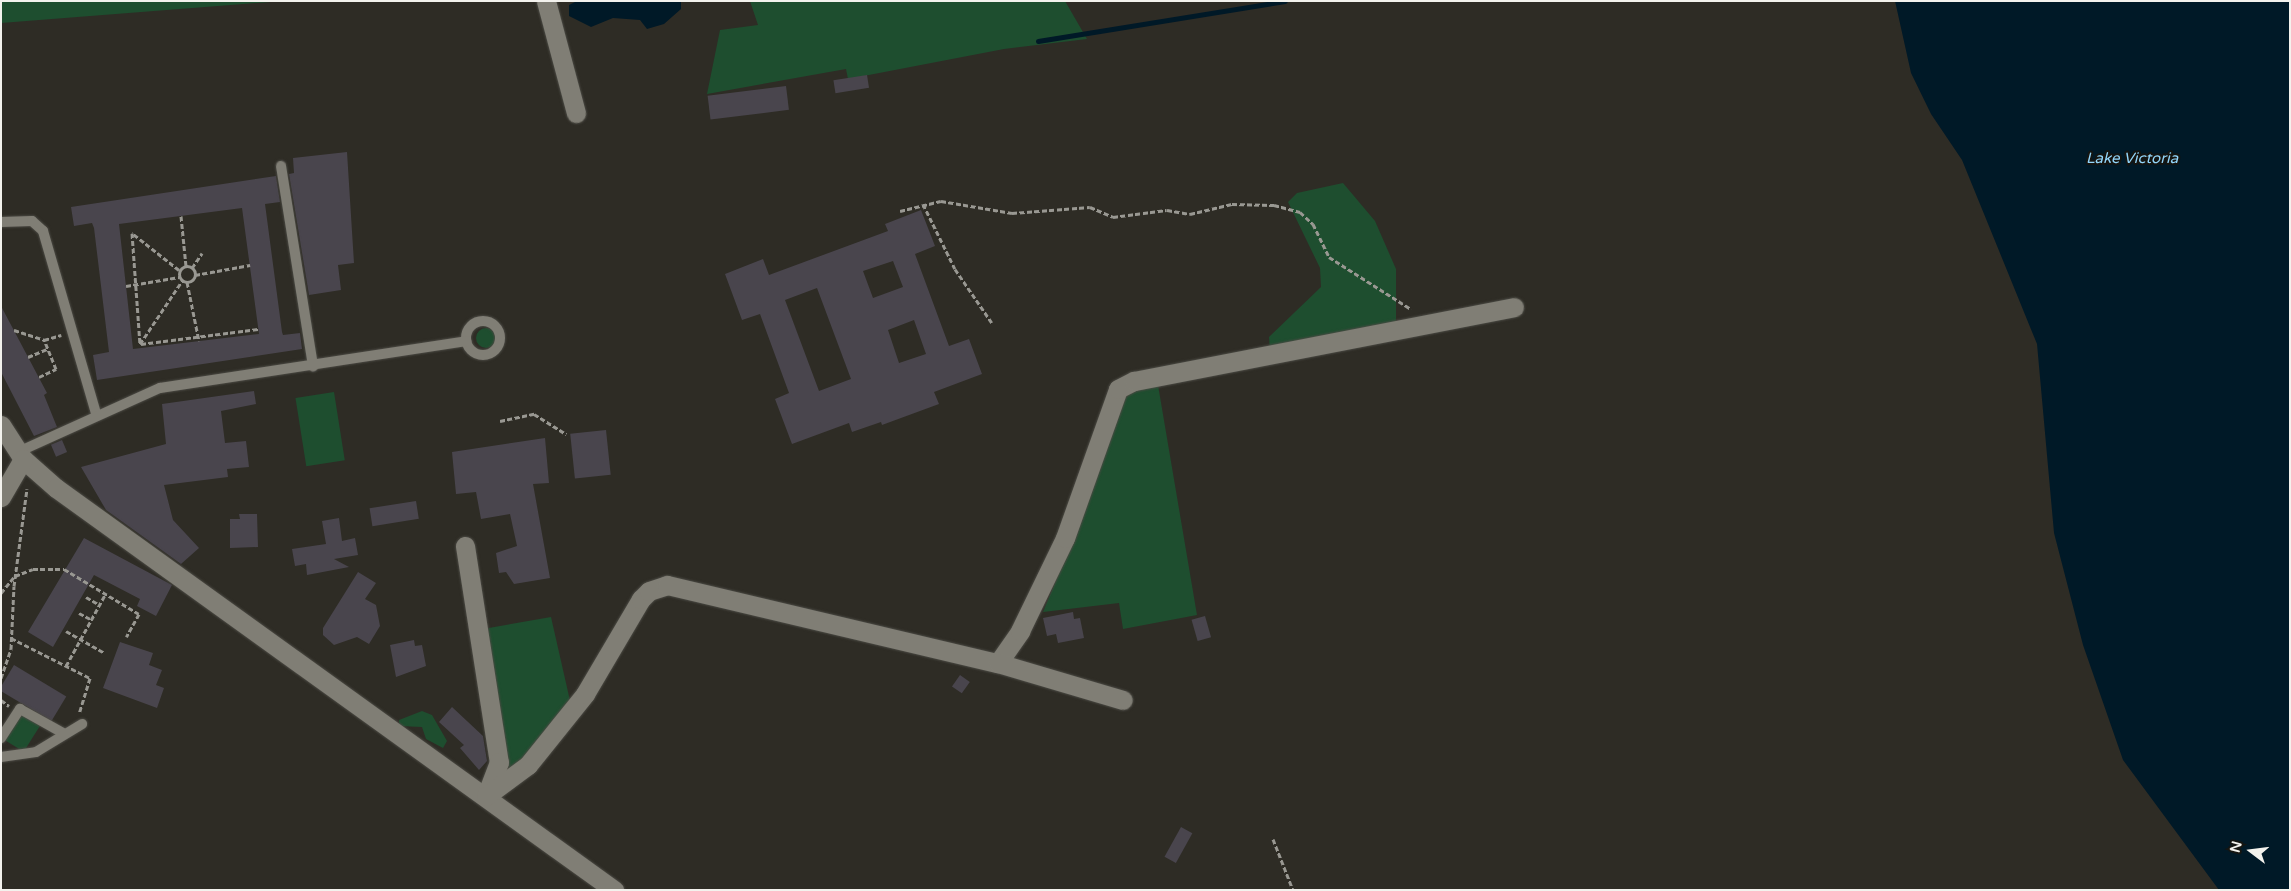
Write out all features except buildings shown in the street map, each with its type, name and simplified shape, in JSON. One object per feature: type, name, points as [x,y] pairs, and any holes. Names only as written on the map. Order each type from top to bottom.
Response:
[{"type":"street","points":[[546,1],[576,113]]},
{"type":"street","points":[[998,663],[1020,631],[1065,538],[1118,389],[1134,381],[1514,307]]},
{"type":"street","points":[[1,425],[24,459],[350,703],[486,796],[614,890]]},
{"type":"street","points":[[1,497],[24,459]]},
{"type":"street","points":[[465,546],[498,762],[486,796]]},
{"type":"street","points":[[486,796],[509,783],[540,752],[608,658],[641,599],[649,591],[667,585],[998,663],[1123,700]]},
{"type":"lane","points":[[281,166],[313,366]]},
{"type":"lane","points":[[1,222],[32,221],[42,231],[74,331],[96,414]]},
{"type":"lane","points":[[24,459],[96,414],[160,388],[466,341]]},
{"type":"lane","points":[[1,738],[20,709],[66,734]]},
{"type":"lane","points":[[1,757],[36,752],[78,726]]},
{"type":"path","points":[[900,211],[941,201],[1012,213],[1090,206],[1113,217],[1167,210],[1190,214],[1232,204],[1274,205],[1300,212],[1313,224],[1329,257],[1418,314]]},
{"type":"path","points":[[923,204],[954,269],[992,323]]},
{"type":"path","points":[[181,216],[186,266]]},
{"type":"path","points":[[140,344],[132,233],[180,270]]},
{"type":"path","points":[[192,268],[202,253]]},
{"type":"path","points":[[187,282],[195,275],[250,265]]},
{"type":"path","points":[[186,266],[192,268],[195,275]]},
{"type":"path","points":[[186,266],[180,270],[179,277],[182,281],[187,282]]},
{"type":"path","points":[[126,286],[179,277]]},
{"type":"path","points":[[140,344],[182,281]]},
{"type":"path","points":[[187,282],[198,339]]},
{"type":"path","points":[[140,344],[198,339],[258,329]]},
{"type":"path","points":[[14,330],[44,340],[74,331]]},
{"type":"path","points":[[39,377],[56,370],[44,340]]},
{"type":"path","points":[[28,357],[47,348]]},
{"type":"path","points":[[500,421],[534,414],[566,434]]},
{"type":"path","points":[[1,678],[11,638],[24,459]]},
{"type":"path","points":[[1,593],[15,576],[33,569],[64,569],[139,614],[126,637]]},
{"type":"path","points":[[66,666],[106,593]]},
{"type":"path","points":[[86,597],[100,605]]},
{"type":"path","points":[[78,612],[92,620]]},
{"type":"path","points":[[66,631],[103,652]]},
{"type":"path","points":[[11,638],[90,678],[78,726]]},
{"type":"path","points":[[1273,839],[1293,890]]},
{"type":"green space","points":[[1,1],[283,1],[1,23]]},
{"type":"green space","points":[[750,1],[1065,1],[1087,39],[1004,49],[848,79],[846,69],[707,94],[720,30],[758,25]]},
{"type":"green space","points":[[1343,183],[1375,221],[1396,269],[1396,322],[1270,352],[1269,337],[1321,287],[1320,268],[1288,202],[1297,193]]},
{"type":"green space","points":[[486,328],[493,331],[496,338],[493,345],[486,348],[479,345],[476,338],[479,331]]},
{"type":"green space","points":[[1158,385],[1197,615],[1123,629],[1119,603],[1043,612],[1083,515],[1124,391]]},
{"type":"green space","points":[[334,392],[345,460],[306,466],[295,398]]},
{"type":"green space","points":[[551,617],[571,705],[506,780],[483,629]]},
{"type":"green space","points":[[422,711],[432,715],[447,741],[443,748],[426,739],[422,727],[399,726],[399,720]]},
{"type":"green space","points":[[22,713],[41,725],[24,752],[5,740]]},
{"type":"water","points":[[577,1],[681,1],[681,9],[664,24],[647,29],[640,20],[613,18],[591,27],[569,16],[569,5]]},
{"type":"water","name":"Lake Victoria","points":[[1895,1],[2290,1],[2290,890],[2219,890],[2123,760],[2083,645],[2054,533],[2037,344],[1962,160],[1931,114],[1911,73]]},
{"type":"waterway","points":[[1038,41],[1285,1]]}]
